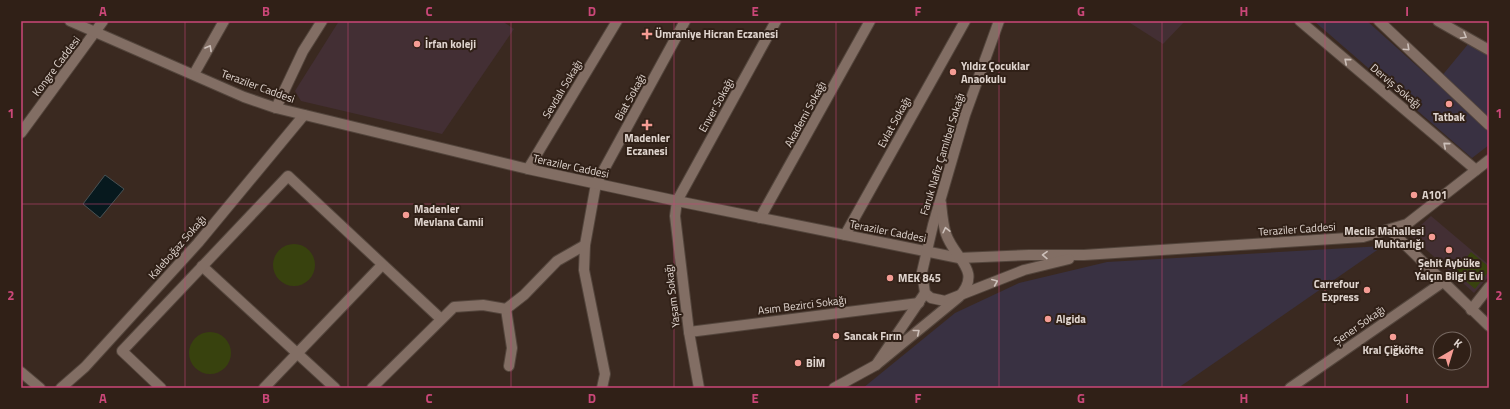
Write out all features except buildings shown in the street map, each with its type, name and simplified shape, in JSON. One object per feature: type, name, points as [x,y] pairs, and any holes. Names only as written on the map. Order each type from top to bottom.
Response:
[{"type":"street","name":"Teraziler Caddesi","points":[[70,21],[244,97],[276,108],[596,184],[959,258],[1029,255],[1084,255],[1363,237],[1407,224],[1489,160]]},
{"type":"street","name":"Kongre Caddesi","points":[[21,133],[103,21]]},
{"type":"street","points":[[194,74],[224,21]]},
{"type":"street","points":[[276,108],[303,51],[322,21]]},
{"type":"street","name":"Sevdalı Sokağı","points":[[528,169],[617,21]]},
{"type":"street","name":"Biat Sokağı","points":[[602,388],[606,374],[584,270],[585,245],[596,184],[685,21]]},
{"type":"street","name":"Enver Sokağı","points":[[677,201],[776,21]]},
{"type":"street","name":"Akademi Sokağı","points":[[760,218],[870,21]]},
{"type":"street","name":"Evlat Sokağı","points":[[845,235],[965,21]]},
{"type":"street","name":"Faruk Nafiz Çamlıbel Sokağı","points":[[928,251],[940,199],[965,115],[999,21]]},
{"type":"street","name":"Derviş Sokağı","points":[[1300,21],[1476,170]]},
{"type":"street","points":[[1379,21],[1489,125]]},
{"type":"street","points":[[1438,21],[1489,50]]},
{"type":"street","name":"Kaleboğaz Sokağı","points":[[61,388],[85,366],[198,243],[304,115]]},
{"type":"street","points":[[161,388],[122,352],[288,176],[441,319]]},
{"type":"street","points":[[837,387],[876,365],[959,297],[967,288],[970,278],[966,266],[959,258],[946,234],[940,199]]},
{"type":"street","name":"Yaşam Sokağı","points":[[677,201],[675,216],[689,332],[699,388]]},
{"type":"street","points":[[1390,230],[1489,326]]},
{"type":"street","points":[[372,388],[454,307],[483,305],[506,309],[524,295],[557,261],[585,245]]},
{"type":"street","points":[[876,365],[925,293],[922,272],[928,251]]},
{"type":"street","name":"Teraziler Caddesi","points":[[959,297],[1024,270],[1084,255]]},
{"type":"street","points":[[264,388],[382,265]]},
{"type":"street","points":[[202,266],[335,388]]},
{"type":"street","name":"Şener Sokağı","points":[[1290,388],[1442,282]]},
{"type":"street","points":[[1471,310],[1489,287]]},
{"type":"street","points":[[925,293],[931,298],[945,301],[959,297]]},
{"type":"street","name":"Asım Bezirci Sokağı","points":[[689,332],[919,303]]},
{"type":"street","points":[[506,309],[512,348],[509,366]]},
{"type":"street","points":[[21,372],[40,388]]},
{"type":"shaded area","points":[[339,21],[502,21],[514,29],[442,134],[301,101],[295,91]]},
{"type":"shaded area","points":[[1127,21],[1185,21],[1163,44]]},
{"type":"shaded area","points":[[1314,21],[1367,21],[1436,83],[1469,43],[1489,55],[1489,145],[1472,158]]},
{"type":"shaded area","points":[[105,175],[124,189],[100,218],[83,204]]},
{"type":"shaded area","name":"Şehit Aybüke Yalçın Bilgi Evi","points":[[1431,216],[1489,265],[1489,276],[1474,293],[1410,235]]},
{"type":"shaded area","points":[[1383,246],[1178,388],[863,388],[955,313],[1019,283],[1107,262]]},
{"type":"green space","points":[[294,244],[309,250],[315,265],[309,280],[294,286],[279,280],[273,265],[279,250]]},
{"type":"green space","points":[[1471,252],[1489,267],[1489,271],[1475,289],[1455,272]]},
{"type":"green space","points":[[210,332],[225,338],[231,353],[225,368],[210,374],[195,368],[189,353],[195,338]]},
{"type":"place","name":"Ümraniye Hicran Eczanesi","points":[[647,34]]},
{"type":"place","name":"İrfan koleji","points":[[417,44]]},
{"type":"place","name":"Yıldız Çocuklar Anaokulu","points":[[953,72]]},
{"type":"place","name":"Tatbak","points":[[1449,104]]},
{"type":"place","name":"Madenler Eczanesi","points":[[647,125]]},
{"type":"place","name":"A101","points":[[1414,195]]},
{"type":"place","name":"Madenler Mevlana Camii","points":[[406,215]]},
{"type":"place","name":"Meclis Mahallesi Muhtarlığı","points":[[1432,237]]},
{"type":"place","name":"Şehit Aybüke Yalçın Bilgi Evi","points":[[1449,250]]},
{"type":"place","name":"MEK 845","points":[[890,278]]},
{"type":"place","name":"Carrefour Express","points":[[1367,290]]},
{"type":"place","name":"Algida","points":[[1048,319]]},
{"type":"place","name":"Sancak Fırın","points":[[836,336]]},
{"type":"place","name":"Kral Çiğköfte","points":[[1393,337]]},
{"type":"place","name":"BİM","points":[[798,363]]}]
